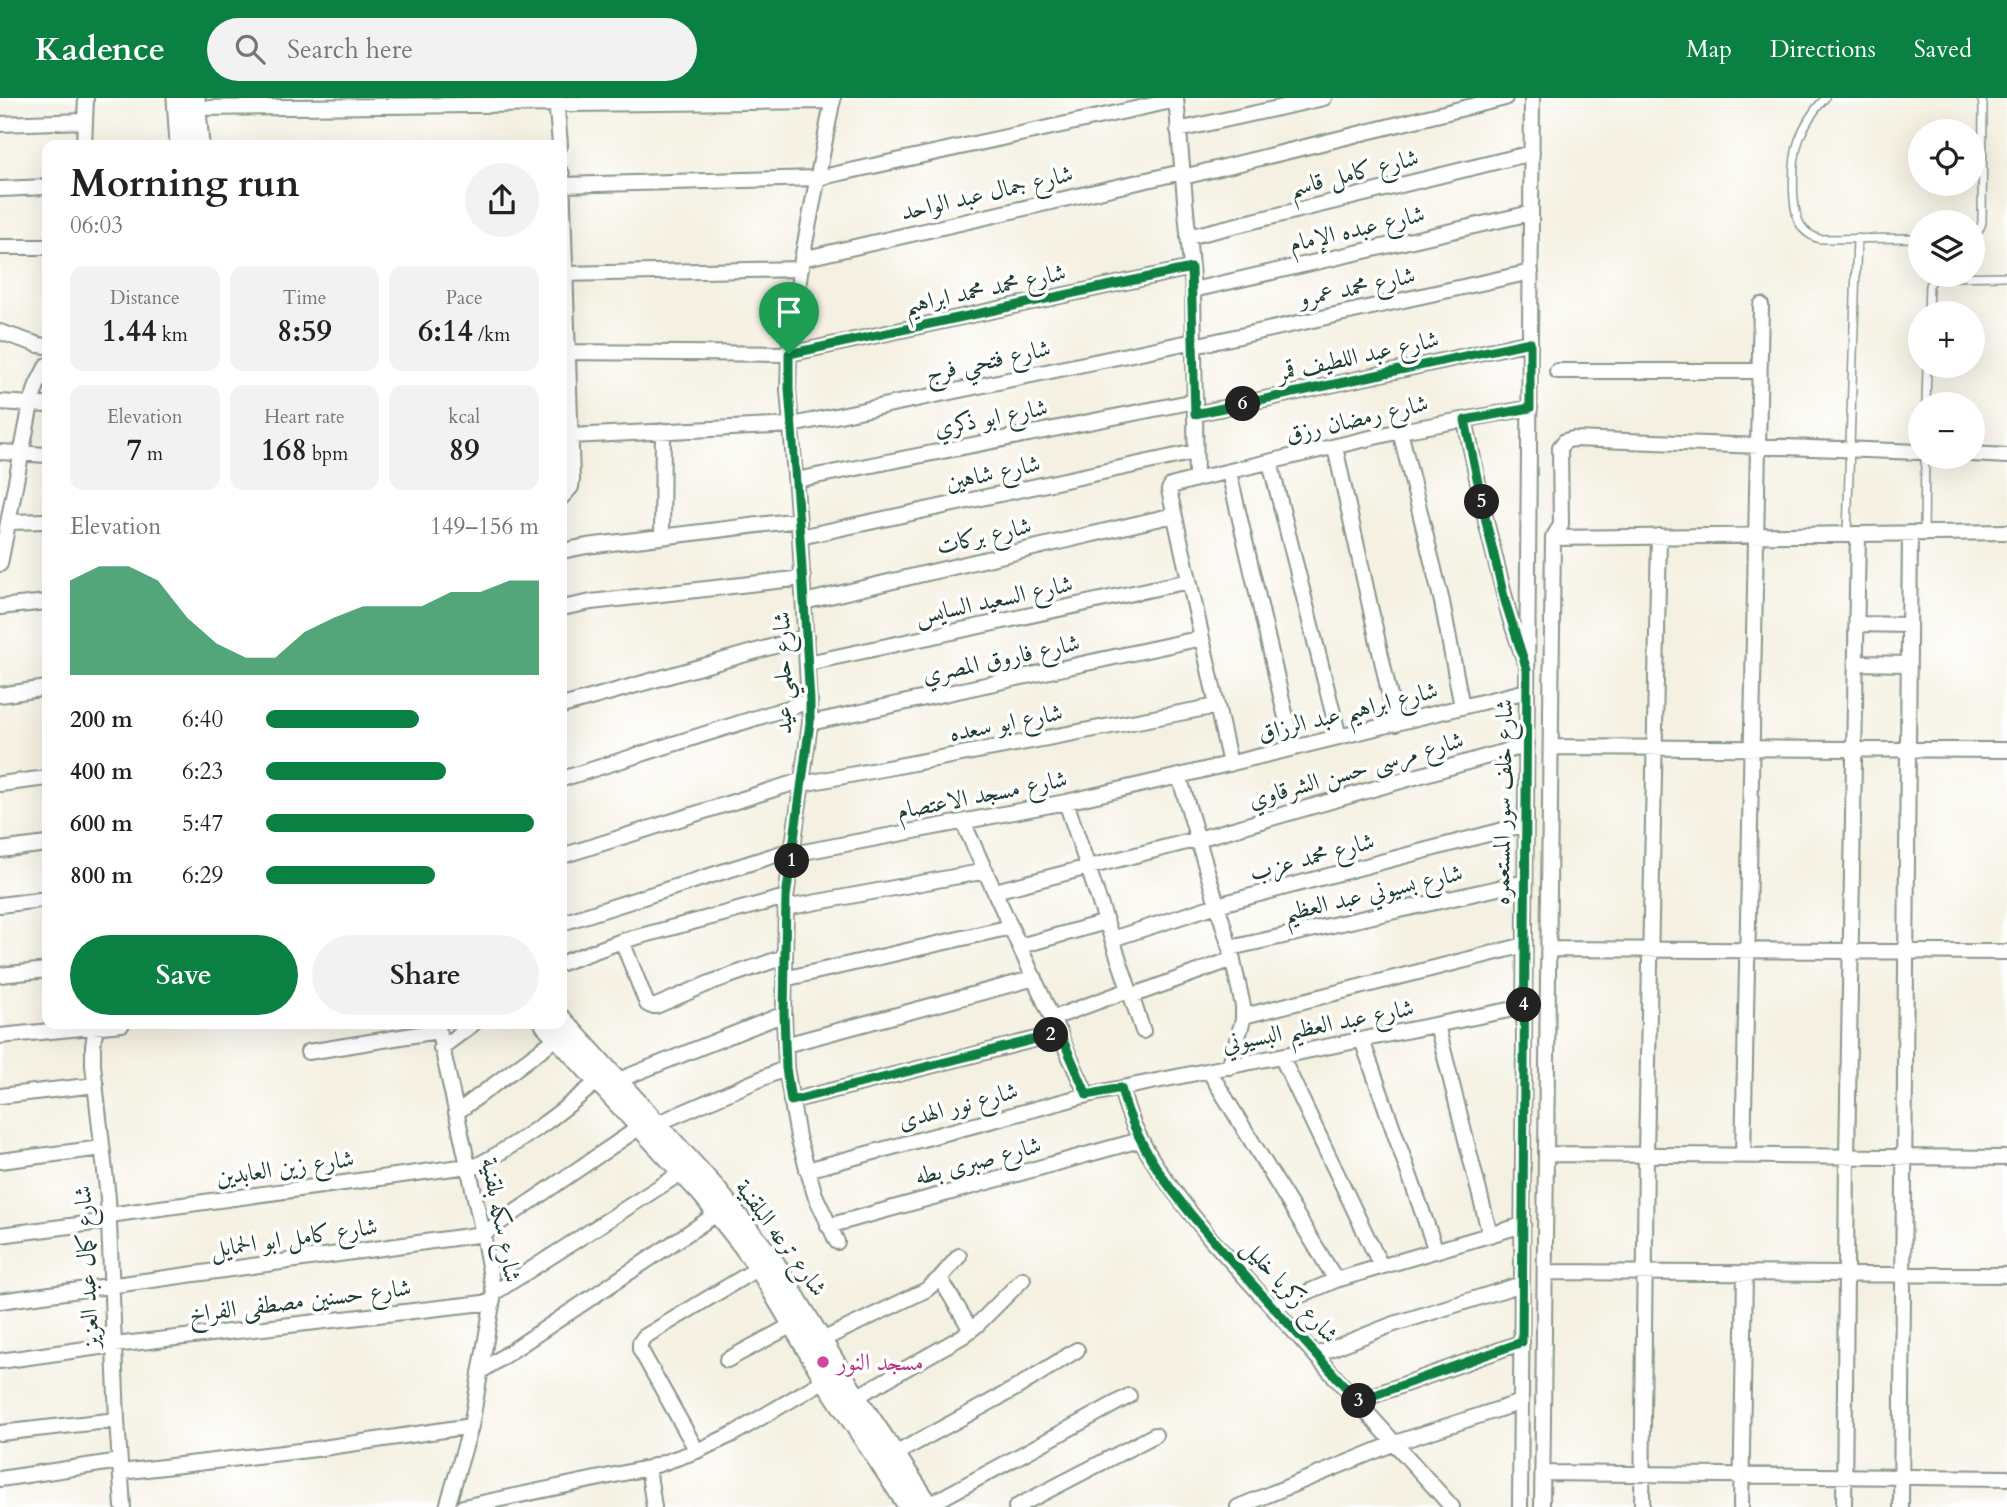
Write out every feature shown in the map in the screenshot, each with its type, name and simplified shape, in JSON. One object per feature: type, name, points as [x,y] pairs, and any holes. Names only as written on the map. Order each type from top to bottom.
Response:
[{"type":"street","points":[[85,140],[86,98]]},
{"type":"street","points":[[177,98],[180,140]]},
{"type":"street","points":[[1178,130],[1324,98]]},
{"type":"street","name":"شارع جمال عبد الواحد","points":[[567,274],[802,264],[1505,98]]},
{"type":"street","name":"شارع خلف سور المستعمره","points":[[1520,1507],[1532,98]]},
{"type":"street","points":[[199,140],[196,103],[833,99]]},
{"type":"street","name":"شارع حلمي عيد","points":[[833,99],[802,264],[789,354],[810,723],[785,902],[784,1014],[786,1068],[807,1170],[815,1195],[837,1242]]},
{"type":"street","points":[[567,185],[818,178],[1176,99],[1193,290],[1196,479]]},
{"type":"street","points":[[557,101],[560,140]]},
{"type":"street","points":[[0,124],[85,121]]},
{"type":"street","name":"شارع كامل قاسم","points":[[1188,237],[1532,153]]},
{"type":"street","points":[[0,189],[42,187]]},
{"type":"street","name":"شارع عبده الإمام","points":[[1193,290],[1531,213]]},
{"type":"street","points":[[0,247],[42,247]]},
{"type":"street","name":"شارع محمد محمد ابراهيم","points":[[567,352],[789,354],[1191,268]]},
{"type":"street","name":"شارع محمد عمرو","points":[[1194,344],[1531,272]]},
{"type":"street","points":[[1743,1156],[1761,305]]},
{"type":"street","points":[[0,332],[42,345]]},
{"type":"street","name":"شارع عبد اللطيف قمر","points":[[1195,407],[1530,342]]},
{"type":"street","name":"شارع فتحي فرج","points":[[572,436],[792,425],[1194,344]]},
{"type":"street","points":[[1557,370],[1759,371]]},
{"type":"street","points":[[0,564],[6,512],[37,384],[42,374]]},
{"type":"street","points":[[0,402],[42,405]]},
{"type":"street","name":"شارع ابو ذكري","points":[[796,480],[1195,407]]},
{"type":"street","name":"شارع رمضان رزق","points":[[1174,515],[1170,487],[1196,479],[1400,431],[1530,408]]},
{"type":"street","points":[[567,420],[572,436],[572,480],[571,488],[567,492]]},
{"type":"street","points":[[1465,420],[1505,601],[1527,670]]},
{"type":"street","points":[[662,537],[663,431]]},
{"type":"street","points":[[1400,431],[1442,602],[1462,708]]},
{"type":"street","points":[[1542,1507],[1553,538],[1561,525],[1560,447],[1569,439],[1908,451]]},
{"type":"street","points":[[1335,447],[1396,724]]},
{"type":"street","points":[[0,452],[42,454]]},
{"type":"street","name":"شارع شاهين","points":[[800,537],[1195,452]]},
{"type":"street","points":[[1985,455],[2007,456]]},
{"type":"street","points":[[1270,462],[1339,737]]},
{"type":"street","points":[[1229,472],[1293,748]]},
{"type":"street","points":[[6,512],[42,520]]},
{"type":"street","points":[[1174,515],[1230,764]]},
{"type":"street","name":"شارع بركات","points":[[804,602],[1174,515]]},
{"type":"street","points":[[567,550],[799,520]]},
{"type":"street","points":[[1553,538],[2007,532]]},
{"type":"street","points":[[1901,1507],[1908,664],[1917,533]]},
{"type":"street","points":[[1844,1507],[1847,1157],[1857,624],[1853,534]]},
{"type":"street","points":[[1642,1507],[1646,1155],[1659,536]]},
{"type":"street","points":[[567,607],[803,578]]},
{"type":"street","name":"شارع السعيد السايس","points":[[808,663],[1189,581]]},
{"type":"street","points":[[0,607],[42,603]]},
{"type":"street","points":[[1857,624],[1909,625]]},
{"type":"street","points":[[567,705],[806,637]]},
{"type":"street","name":"شارع فاروق المصري","points":[[810,723],[1202,638]]},
{"type":"street","points":[[1856,663],[1908,664]]},
{"type":"street","points":[[0,695],[42,689]]},
{"type":"street","name":"شارع ابراهيم عبد الرزاق","points":[[1179,776],[1527,691]]},
{"type":"street","points":[[567,777],[810,701]]},
{"type":"street","name":"شارع ابو سعده","points":[[567,854],[802,782],[1217,706]]},
{"type":"street","name":"شارع مرسى حسن الشرقاوي","points":[[995,891],[1198,839],[1527,745]]},
{"type":"street","points":[[1551,747],[2007,750]]},
{"type":"street","points":[[1179,776],[1231,953],[1242,1001],[1244,1016],[1229,1067]]},
{"type":"street","name":"شارع مسجد الاعتصام","points":[[567,921],[793,851],[1066,802],[1179,776]]},
{"type":"street","points":[[0,784],[42,779]]},
{"type":"street","points":[[1066,802],[1143,1031]]},
{"type":"street","points":[[963,822],[1087,1095]]},
{"type":"street","name":"شارع محمد عزب","points":[[1112,939],[1217,905],[1526,824]]},
{"type":"street","points":[[0,850],[42,845]]},
{"type":"street","points":[[567,961],[622,941],[785,902],[986,871]]},
{"type":"street","name":"شارع بسيوني عبد العظيم","points":[[1053,1018],[1130,993],[1231,953],[1525,882]]},
{"type":"street","points":[[0,905],[42,900]]},
{"type":"street","points":[[1020,946],[1106,922]]},
{"type":"street","points":[[784,979],[1011,927]]},
{"type":"street","points":[[622,941],[646,1004],[653,1007],[712,982],[784,957]]},
{"type":"street","points":[[1244,1016],[1525,945]]},
{"type":"street","points":[[1549,949],[2007,952]]},
{"type":"street","points":[[0,975],[42,971]]},
{"type":"street","points":[[785,1045],[1035,978]]},
{"type":"street","name":"شارع عبد العظيم البسيوني","points":[[1121,1088],[1524,1007]]},
{"type":"street","name":"شارع زين العابدين","points":[[0,1235],[468,1168],[507,1150],[607,1081],[784,1014]]},
{"type":"street","points":[[1437,1025],[1490,1235]]},
{"type":"street","points":[[0,1036],[67,1029]]},
{"type":"street","name":"شارع كمال عبد العزيز","points":[[96,1029],[93,1065],[109,1218],[123,1507]]},
{"type":"street","points":[[308,1052],[432,1029]]},
{"type":"street","name":"شارع سكه بلقنية","points":[[437,1029],[483,1234],[493,1297],[471,1426],[447,1507]]},
{"type":"street","points":[[441,1048],[466,1029]]},
{"type":"street","points":[[456,1112],[553,1029]]},
{"type":"street","name":"شارع ترعه البلقنية","points":[[557,1029],[726,1202],[765,1264],[822,1340],[856,1397],[930,1506]]},
{"type":"street","points":[[791,1101],[1060,1033]]},
{"type":"street","points":[[1362,1040],[1436,1251]]},
{"type":"street","points":[[1281,1056],[1381,1266]]},
{"type":"street","points":[[483,1234],[648,1125],[786,1068]]},
{"type":"street","points":[[1209,1071],[1336,1280]]},
{"type":"street","points":[[0,1096],[96,1085]]},
{"type":"street","name":"شارع نور الهدى","points":[[807,1170],[1121,1088]]},
{"type":"street","name":"شارع زكريا خليل","points":[[1121,1088],[1126,1108],[1140,1140],[1203,1228],[1452,1507]]},
{"type":"street","name":"شارع ترعه البلقنية","points":[[648,1125],[681,1173],[765,1264],[792,1325],[908,1507]]},
{"type":"street","name":"شارع صبرى بطه","points":[[828,1226],[1140,1140]]},
{"type":"street","points":[[0,1161],[102,1148]]},
{"type":"street","points":[[1546,1154],[2007,1158]]},
{"type":"street","points":[[493,1297],[681,1173]]},
{"type":"street","points":[[480,1372],[718,1213]]},
{"type":"street","points":[[1273,1307],[1336,1280],[1523,1225]]},
{"type":"street","name":"شارع كامل ابو الحمايل","points":[[0,1301],[483,1234]]},
{"type":"street","points":[[822,1340],[913,1298],[940,1278],[959,1256]]},
{"type":"street","points":[[697,1451],[640,1349],[640,1343],[644,1337],[765,1264]]},
{"type":"street","points":[[1545,1272],[2007,1275]]},
{"type":"street","points":[[1741,1507],[1745,1274]]},
{"type":"street","points":[[940,1278],[971,1330]]},
{"type":"street","points":[[856,1397],[971,1330],[1023,1279]]},
{"type":"street","points":[[1316,1354],[1391,1325],[1522,1284]]},
{"type":"street","name":"شارع حسنين مصطفى الفراخ","points":[[0,1361],[493,1297]]},
{"type":"street","points":[[727,1360],[792,1325]]},
{"type":"street","points":[[1358,1401],[1522,1342]]},
{"type":"street","points":[[895,1454],[1016,1388],[1077,1350]]},
{"type":"street","points":[[463,1507],[648,1468],[697,1451],[733,1434],[825,1380]]},
{"type":"street","points":[[930,1506],[1129,1396]]},
{"type":"street","points":[[1238,1507],[1395,1443],[1521,1402]]},
{"type":"street","points":[[0,1433],[117,1420]]},
{"type":"street","points":[[0,1479],[316,1449],[471,1426]]},
{"type":"street","points":[[1016,1507],[1155,1435]]},
{"type":"street","points":[[648,1468],[654,1507]]},
{"type":"street","points":[[1543,1472],[2007,1478]]},
{"type":"lane","points":[[1825,98],[1807,124],[1794,158],[1794,196],[1799,222],[1811,236],[1820,239],[1908,238]]},
{"type":"lane","points":[[1980,98],[1983,105],[1982,210]]},
{"type":"lane","points":[[1853,534],[1851,448],[1857,239]]},
{"type":"lane","points":[[1928,301],[1929,285],[1936,277],[2007,276]]},
{"type":"lane","points":[[1917,533],[1924,469]]},
{"type":"place","name":"مسجد النور","points":[[823,1362]]},
{"type":"route","points":[[1191,268],[1195,414],[1530,342],[1530,408],[1465,420],[1505,601],[1527,670],[1522,1342],[1358,1401],[1177,1195],[1152,1160],[1132,1125],[1121,1088],[1087,1095],[1060,1033],[791,1101],[786,1068],[784,1014],[786,897],[810,723],[810,701],[789,389],[789,354],[1191,268]]}]
